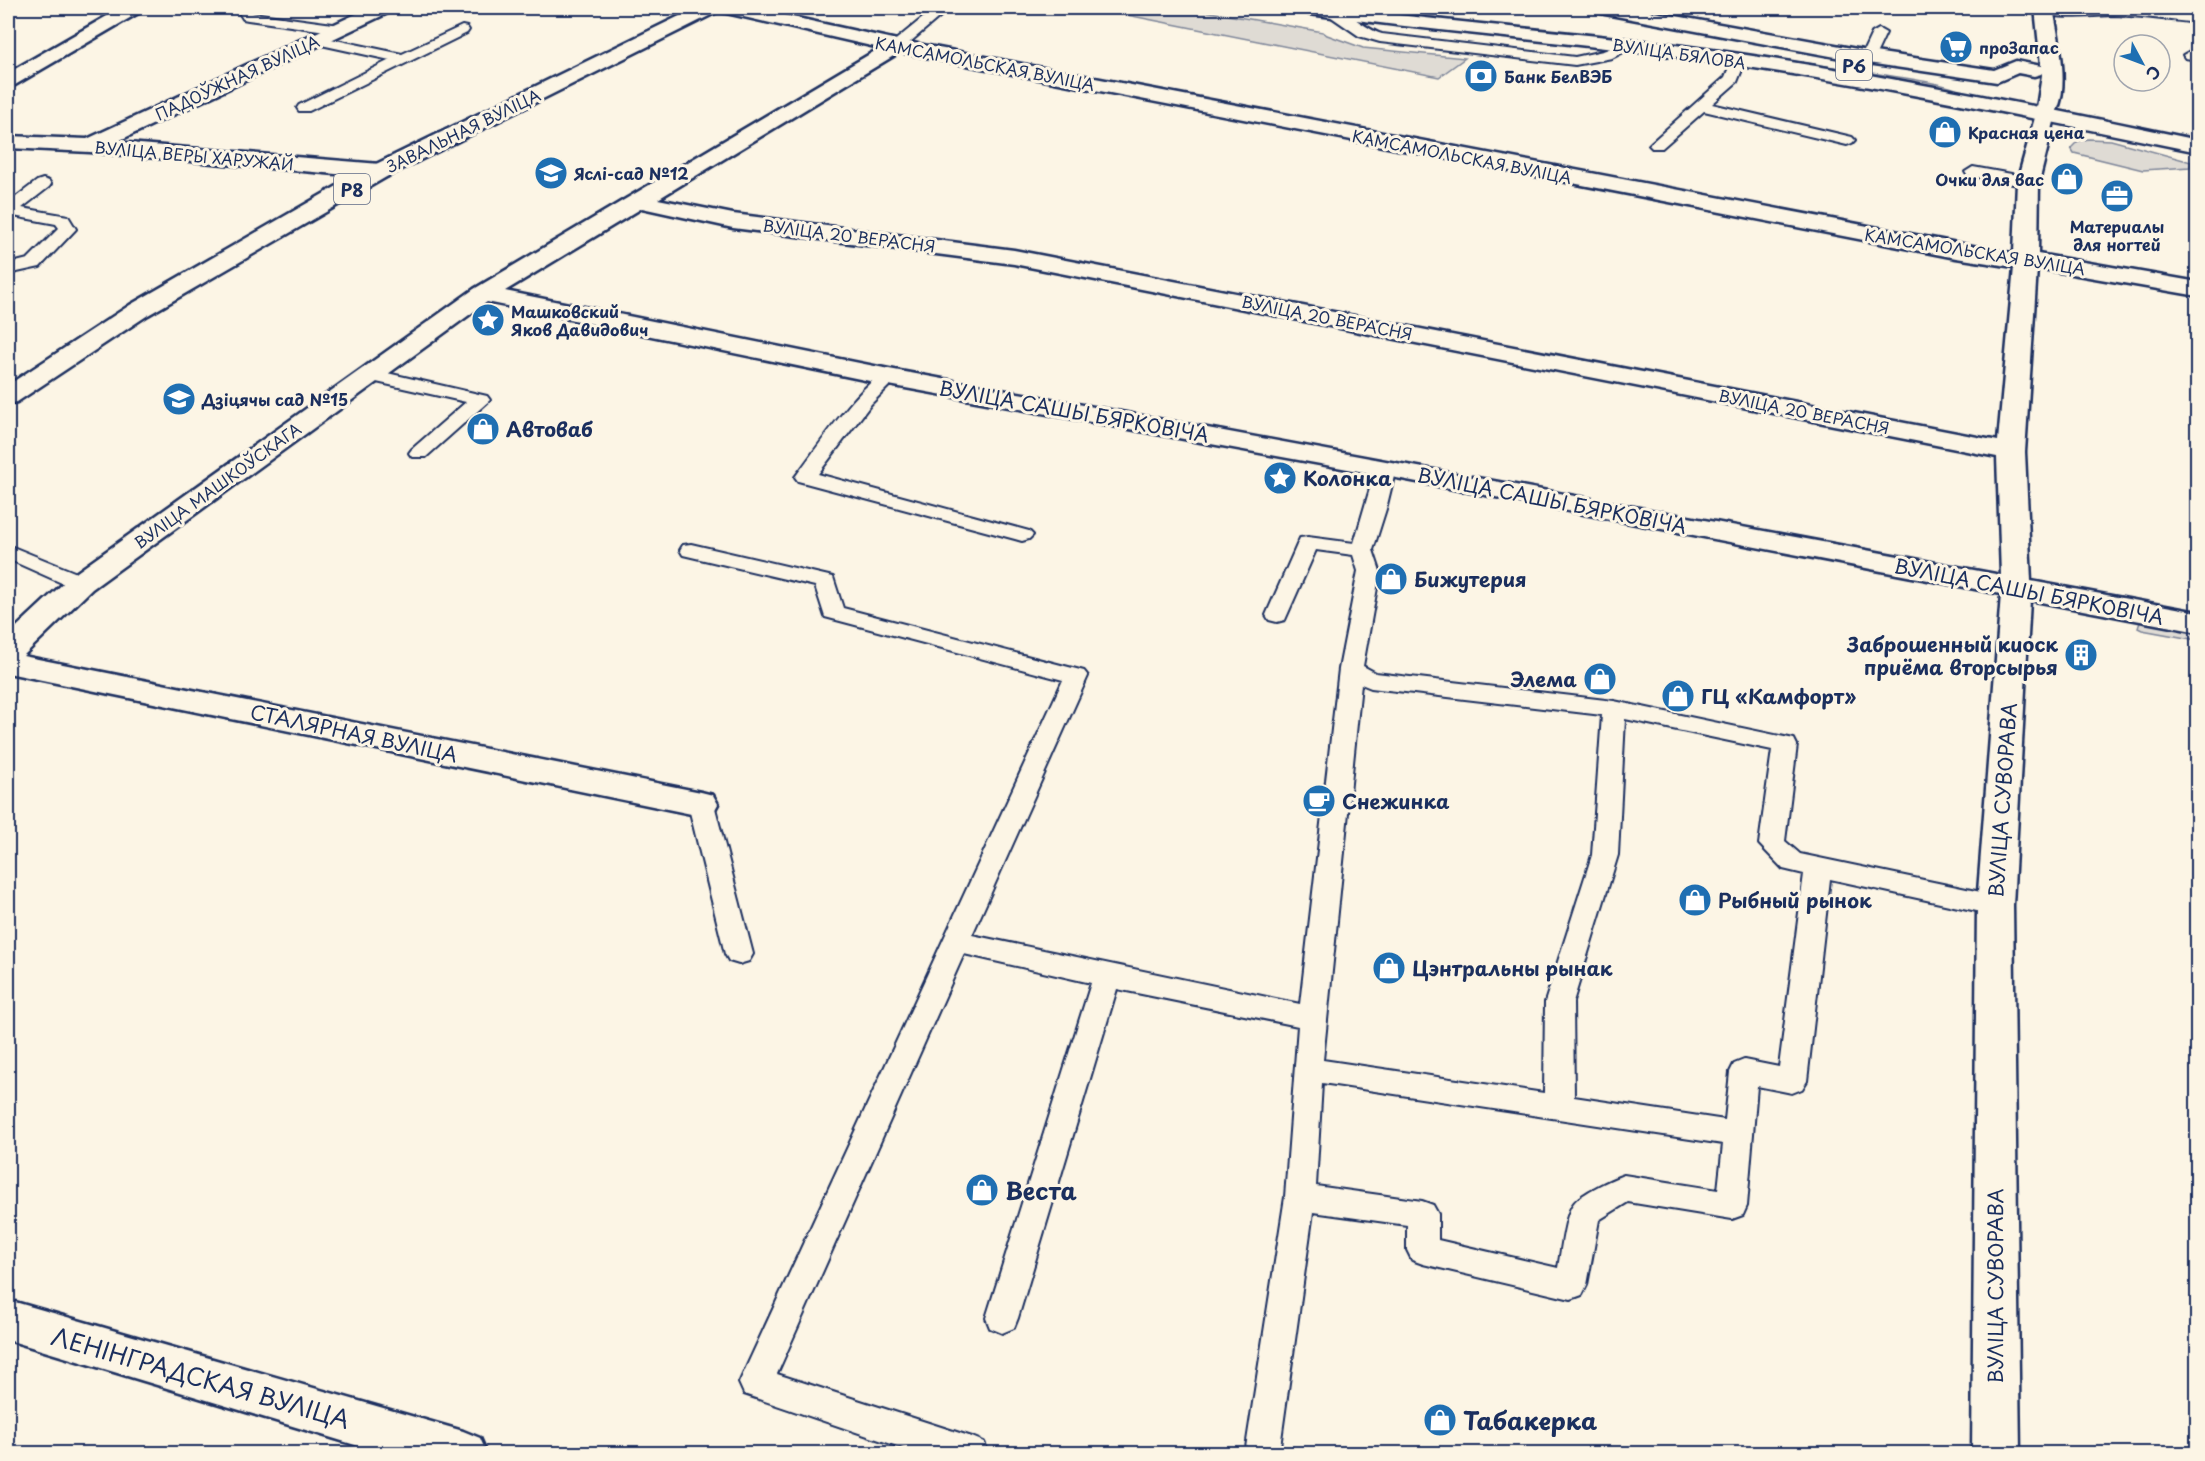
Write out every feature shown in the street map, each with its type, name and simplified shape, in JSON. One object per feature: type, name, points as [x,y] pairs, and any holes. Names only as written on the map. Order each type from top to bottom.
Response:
[{"type":"street","points":[[10,77],[134,8]]},
{"type":"street","name":"ПАДОЎЖНАЯ ВУЛІЦА","points":[[90,146],[383,8]]},
{"type":"street","name":"ЗАВАЛЬНАЯ ВУЛІЦА","points":[[8,396],[139,310],[380,171],[710,8]]},
{"type":"street","name":"КАМСАМОЛЬСКАЯ ВУЛІЦА","points":[[729,8],[897,46],[1956,251],[2050,262],[2198,289]]},
{"type":"street","name":"ВУЛІЦА БЯЛОВА","points":[[1309,8],[1739,60],[1985,102],[2048,108]]},
{"type":"street","name":"ВУЛІЦА БЯЛОВА","points":[[1410,8],[1866,62],[2048,108]]},
{"type":"street","points":[[1605,8],[1866,62],[1997,76],[2016,67],[2034,70]]},
{"type":"street","name":"ВУЛІЦА СУВОРАВА","points":[[1996,1454],[1995,905],[2016,588],[2011,452],[2026,261],[2028,182],[2048,108],[2053,74],[2042,8]]},
{"type":"street","name":"ВУЛІЦА МАШКОЎСКАГА","points":[[8,653],[81,583],[483,294],[897,46]]},
{"type":"street","name":"Р6","points":[[2048,108],[2198,132]]},
{"type":"street","name":"Р6","points":[[2048,108],[2198,146]]},
{"type":"street","name":"ВУЛІЦА ВЕРЫ ХАРУЖАЙ","points":[[8,142],[90,146],[380,171]]},
{"type":"street","name":"ВУЛІЦА 20 ВЕРАСНЯ","points":[[641,201],[762,225],[1006,256],[1248,301],[2011,452]]},
{"type":"street","name":"ВУЛІЦА САШЫ БЯРКОВІЧА","points":[[483,294],[889,377],[1386,468],[2198,622]]},
{"type":"street","name":"СТАЛЯРНАЯ ВУЛІЦА","points":[[8,663],[701,804]]},
{"type":"street","name":"ЛЕНІНГРАДСКАЯ ВУЛІЦА","points":[[8,1320],[463,1454]]},
{"type":"lane","points":[[243,8],[248,16],[340,29]]},
{"type":"lane","points":[[897,46],[944,8]]},
{"type":"lane","points":[[2042,8],[2090,13],[2112,11],[2198,20]]},
{"type":"lane","points":[[304,108],[462,30]]},
{"type":"lane","points":[[1866,62],[1879,33]]},
{"type":"lane","points":[[317,39],[404,59]]},
{"type":"lane","points":[[1657,145],[1732,79],[1739,60]]},
{"type":"lane","points":[[1701,106],[1847,140]]},
{"type":"lane","points":[[1974,172],[2028,182]]},
{"type":"lane","points":[[8,210],[43,184]]},
{"type":"lane","points":[[8,210],[62,220],[68,229],[34,263],[8,269]]},
{"type":"lane","points":[[370,375],[480,400],[419,453]]},
{"type":"lane","points":[[889,377],[864,400],[805,477],[1022,535]]},
{"type":"lane","points":[[1262,1454],[1300,1197],[1313,1018],[1352,669],[1369,571],[1362,550],[1376,509],[1386,468]]},
{"type":"lane","points":[[1276,615],[1308,543],[1362,550]]},
{"type":"lane","points":[[691,550],[825,582],[833,612],[1076,676],[756,1383],[972,1454]]},
{"type":"lane","points":[[8,552],[81,583]]},
{"type":"lane","points":[[1352,669],[1371,680],[1614,709],[1785,745],[1772,844],[1792,862],[1995,905]]},
{"type":"lane","points":[[1559,1107],[1559,1002],[1605,855],[1614,709]]},
{"type":"lane","points":[[701,804],[739,954]]},
{"type":"lane","points":[[1300,1197],[1422,1214],[1423,1250],[1570,1285],[1585,1212],[1624,1188],[1732,1206],[1744,1072],[1792,1081],[1818,868]]},
{"type":"lane","points":[[956,942],[1107,976],[1313,1018]]},
{"type":"lane","points":[[1002,1318],[1107,976]]},
{"type":"lane","points":[[1308,1069],[1737,1134]]},
{"type":"shaded area","points":[[1092,8],[1188,8],[1323,32],[1363,48],[1465,58],[1439,77]]},
{"type":"shaded area","points":[[1340,8],[1394,11],[1466,22],[1755,56],[1925,81],[1961,92]]},
{"type":"shaded area","points":[[2111,140],[2191,162],[2190,167],[2143,170],[2074,153],[2071,148],[2078,141]]},
{"type":"shaded area","points":[[2140,622],[2197,632],[2197,640],[2142,630],[2138,628]]},
{"type":"place","name":"проЗапас","points":[[1956,47]]},
{"type":"place","name":"Банк БелВЭБ","points":[[1481,76]]},
{"type":"place","name":"Красная цена","points":[[1945,132]]},
{"type":"place","name":"Яслі-сад №12","points":[[551,173]]},
{"type":"place","name":"Очки для вас","points":[[2067,179]]},
{"type":"place","name":"Материалы для ногтей","points":[[2117,196]]},
{"type":"place","name":"Машковский Яков Давидович","points":[[488,320]]},
{"type":"place","name":"Дзіцячы сад №15","points":[[179,399]]},
{"type":"place","name":"Автоваб","points":[[483,429]]},
{"type":"place","name":"Колонка","points":[[1280,478]]},
{"type":"place","name":"Бижутерия","points":[[1391,579]]},
{"type":"place","name":"Заброшенный киоск приёма вторсырья","points":[[2081,655]]},
{"type":"place","name":"Элема","points":[[1600,679]]},
{"type":"place","name":"ГЦ «Камфорт»","points":[[1678,696]]},
{"type":"place","name":"Снежинка","points":[[1319,801]]},
{"type":"place","name":"Рыбный рынок","points":[[1695,900]]},
{"type":"place","name":"Цэнтральны рынак","points":[[1389,968]]},
{"type":"place","name":"Веста","points":[[982,1190]]},
{"type":"place","name":"Табакерка","points":[[1440,1420]]}]
